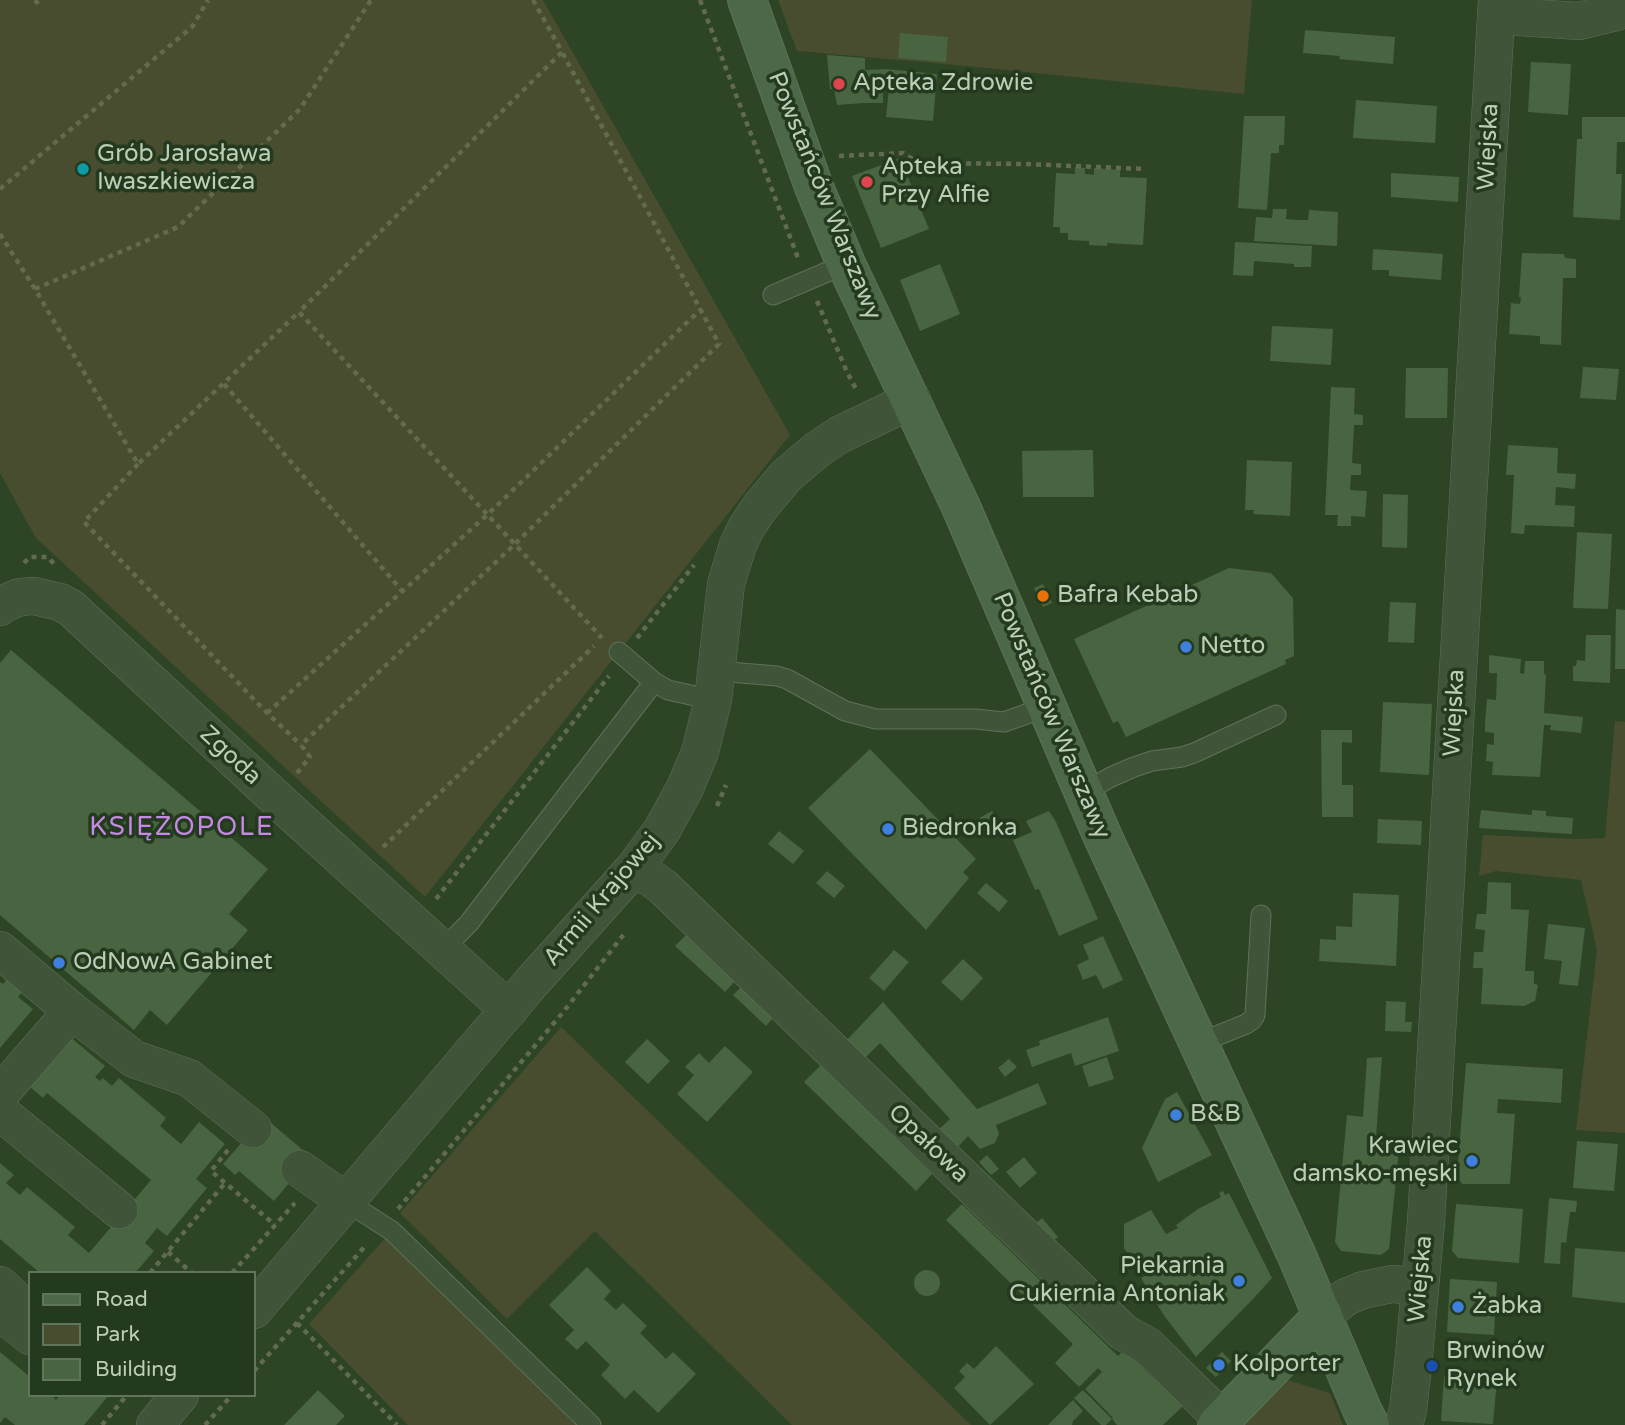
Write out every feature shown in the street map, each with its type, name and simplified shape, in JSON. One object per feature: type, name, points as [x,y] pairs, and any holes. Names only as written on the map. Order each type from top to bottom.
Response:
[{"type":"street","name":"Powstańców Warszawy","points":[[747,0],[814,187],[846,264],[961,507],[1046,707],[1323,1315],[1370,1425]]},
{"type":"street","points":[[1497,6],[1518,17],[1579,21],[1616,12],[1621,0]]},
{"type":"street","name":"Wiejska","points":[[1404,1425],[1412,1377],[1426,1222],[1497,6]]},
{"type":"street","name":"Armii Krajowej","points":[[256,1308],[532,982],[635,867],[662,830],[685,788],[700,752],[715,686],[726,584],[738,545],[760,507],[786,476],[818,449],[839,435],[912,400]]},
{"type":"street","name":"Zgoda","points":[[0,607],[20,597],[34,596],[60,601],[71,608],[509,1010]]},
{"type":"street","name":"Opałowa","points":[[635,867],[662,886],[1123,1332],[1149,1346],[1219,1422]]},
{"type":"street","points":[[0,950],[134,1059],[189,1078],[242,1138]]},
{"type":"street","points":[[0,1094],[72,1011]]},
{"type":"street","points":[[0,1112],[119,1210]]},
{"type":"street","points":[[300,1169],[347,1202]]},
{"type":"street","points":[[1219,1422],[1323,1315],[1346,1297],[1363,1290],[1392,1284],[1420,1286]]},
{"type":"street","points":[[0,1285],[12,1296],[10,1320],[28,1334]]},
{"type":"street","points":[[155,1425],[178,1397]]},
{"type":"lane","points":[[773,295],[846,264]]},
{"type":"lane","points":[[617,646],[654,682],[668,690],[777,676],[787,678],[845,711],[876,719],[976,719],[1004,722],[1046,707]]},
{"type":"lane","points":[[443,950],[469,923],[654,682]]},
{"type":"lane","points":[[1084,792],[1134,767],[1194,753],[1276,716]]},
{"type":"lane","points":[[1199,1043],[1246,1024],[1255,1015],[1261,915]]},
{"type":"lane","points":[[347,1202],[392,1231],[592,1425]]},
{"type":"path","points":[[35,0],[39,5]]},
{"type":"path","points":[[0,189],[192,27],[208,0]]},
{"type":"path","points":[[35,289],[178,228],[300,109],[371,0]]},
{"type":"path","points":[[300,745],[514,545],[719,344],[533,0]]},
{"type":"path","points":[[701,0],[807,280],[860,396]]},
{"type":"path","points":[[294,777],[310,757],[84,522],[138,464],[299,312],[562,52]]},
{"type":"path","points":[[835,156],[904,153],[919,163],[1145,169]]},
{"type":"path","points":[[0,234],[138,464]]},
{"type":"path","points":[[267,713],[487,515],[701,309]]},
{"type":"path","points":[[299,312],[602,638],[617,646]]},
{"type":"path","points":[[224,384],[403,592]]},
{"type":"path","points":[[383,847],[602,638]]},
{"type":"path","points":[[242,1138],[211,1171],[275,1225]]},
{"type":"path","points":[[152,1271],[225,1184]]},
{"type":"path","points":[[168,1252],[190,1271]]},
{"type":"path","points":[[297,1323],[397,1425]]},
{"type":"path","points":[[102,1425],[125,1397]]},
{"type":"path","points":[[205,1425],[230,1397]]},
{"type":"green space","points":[[0,0],[543,0],[790,435],[425,897],[36,538],[0,473]]},
{"type":"green space","points":[[778,0],[1252,0],[1244,94],[797,51]]},
{"type":"green space","points":[[1615,721],[1625,722],[1625,1133],[1576,1130],[1597,950],[1581,880],[1496,871],[1479,876],[1483,835],[1605,838]]},
{"type":"green space","points":[[561,1027],[971,1425],[792,1425],[595,1231],[507,1319],[400,1213]]},
{"type":"green space","points":[[385,1238],[576,1425],[408,1425],[309,1324]]},
{"type":"green space","points":[[1287,1380],[1330,1393],[1343,1425],[1243,1425]]},
{"type":"building","points":[[1305,30],[1395,37],[1393,64],[1303,53]]},
{"type":"building","points":[[900,33],[948,37],[946,62],[898,58]]},
{"type":"building","points":[[827,55],[865,58],[865,70],[885,69],[937,74],[933,121],[886,117],[889,89],[883,88],[883,103],[837,105],[834,89],[830,89]]},
{"type":"building","points":[[1531,62],[1571,64],[1568,115],[1528,112]]},
{"type":"building","points":[[1356,100],[1437,106],[1435,143],[1353,138]]},
{"type":"building","points":[[1244,116],[1285,116],[1284,145],[1279,145],[1279,153],[1271,153],[1267,210],[1238,208]]},
{"type":"building","points":[[1582,117],[1625,117],[1625,142],[1617,142],[1616,174],[1622,174],[1620,220],[1573,217],[1577,139],[1582,139]]},
{"type":"building","points":[[900,158],[929,229],[881,248],[852,176]]},
{"type":"building","points":[[1075,167],[1085,168],[1085,174],[1094,175],[1094,168],[1120,170],[1120,177],[1147,178],[1143,245],[1089,245],[1089,241],[1068,240],[1068,233],[1060,233],[1060,227],[1053,227],[1056,173],[1075,174]]},
{"type":"building","points":[[1391,173],[1459,177],[1458,202],[1391,197]]},
{"type":"building","points":[[1273,209],[1287,209],[1286,219],[1297,220],[1308,220],[1309,210],[1338,212],[1337,246],[1254,241],[1256,217],[1272,218]]},
{"type":"building","points":[[1235,242],[1312,246],[1311,267],[1254,261],[1253,276],[1233,275]]},
{"type":"building","points":[[1373,249],[1443,254],[1441,280],[1389,276],[1389,270],[1372,270]]},
{"type":"building","points":[[1522,253],[1564,254],[1565,258],[1576,259],[1576,278],[1563,278],[1561,345],[1540,344],[1540,336],[1509,334],[1511,303],[1520,304]]},
{"type":"building","points":[[940,264],[960,314],[920,331],[900,280]]},
{"type":"building","points":[[1272,326],[1333,329],[1331,365],[1270,361]]},
{"type":"building","points":[[1583,367],[1619,369],[1616,400],[1580,398]]},
{"type":"building","points":[[1406,368],[1448,368],[1447,418],[1405,418]]},
{"type":"building","points":[[1331,387],[1355,388],[1354,414],[1363,415],[1363,425],[1354,425],[1352,463],[1361,464],[1361,475],[1351,475],[1350,490],[1367,491],[1365,517],[1351,516],[1351,526],[1337,526],[1338,515],[1325,515]]},
{"type":"building","points":[[1508,445],[1558,448],[1557,473],[1576,474],[1575,489],[1556,487],[1555,505],[1575,506],[1574,527],[1525,525],[1524,534],[1511,533],[1514,475],[1506,475]]},
{"type":"building","points":[[1093,450],[1094,497],[1023,497],[1022,451]]},
{"type":"building","points":[[1247,460],[1292,462],[1290,516],[1253,514],[1254,510],[1245,510]]},
{"type":"building","points":[[1383,494],[1408,495],[1407,548],[1382,547]]},
{"type":"building","points":[[1577,532],[1612,534],[1608,609],[1573,608]]},
{"type":"building","name":"Netto","points":[[1229,568],[1271,573],[1293,598],[1294,656],[1285,660],[1286,664],[1126,737],[1118,721],[1113,723],[1074,639]]},
{"type":"building","name":"Bafra Kebab","points":[[1043,584],[1052,603],[1043,607],[1034,588]]},
{"type":"building","points":[[1390,602],[1416,603],[1414,643],[1388,642]]},
{"type":"building","points":[[1616,609],[1625,610],[1625,669],[1615,669]]},
{"type":"building","points":[[1586,635],[1611,635],[1610,683],[1573,681],[1573,666],[1576,666],[1577,660],[1585,661]]},
{"type":"building","points":[[11,650],[268,869],[229,914],[248,930],[167,1025],[150,1010],[134,1030],[0,915],[0,663]]},
{"type":"building","points":[[1489,655],[1521,659],[1520,673],[1524,674],[1525,661],[1544,661],[1544,713],[1583,717],[1581,733],[1550,730],[1551,725],[1544,725],[1540,777],[1492,775],[1493,762],[1486,761],[1487,744],[1494,745],[1494,733],[1485,732],[1487,699],[1496,700],[1497,673],[1489,673]]},
{"type":"building","points":[[1383,702],[1432,704],[1429,775],[1380,772]]},
{"type":"building","points":[[1321,730],[1352,730],[1352,743],[1342,742],[1342,785],[1353,785],[1353,817],[1322,817]]},
{"type":"building","name":"Biedronka","points":[[870,749],[976,859],[963,872],[969,878],[926,930],[808,808]]},
{"type":"building","points":[[1481,810],[1532,815],[1532,810],[1546,811],[1546,816],[1573,818],[1572,834],[1479,828]]},
{"type":"building","points":[[992,811],[998,821],[985,828],[979,818]]},
{"type":"building","points":[[1049,811],[1098,919],[1059,936],[1039,889],[1035,890],[1013,840],[1032,832],[1026,821]]},
{"type":"building","points":[[1378,819],[1422,821],[1421,845],[1377,843]]},
{"type":"building","points":[[779,831],[804,851],[793,864],[768,844]]},
{"type":"building","points":[[827,871],[845,886],[834,898],[816,883]]},
{"type":"building","points":[[1488,882],[1511,883],[1511,909],[1529,910],[1525,971],[1534,971],[1534,984],[1538,985],[1535,1001],[1524,1006],[1481,1004],[1483,968],[1473,968],[1474,952],[1483,952],[1485,930],[1475,929],[1477,914],[1486,914]]},
{"type":"building","points":[[986,883],[1008,901],[999,912],[977,893]]},
{"type":"building","points":[[1353,893],[1399,895],[1396,966],[1319,961],[1320,939],[1336,940],[1336,926],[1352,927]]},
{"type":"building","points":[[1548,924],[1585,928],[1578,986],[1559,984],[1562,961],[1544,959]]},
{"type":"building","points":[[687,934],[736,980],[725,992],[675,946]]},
{"type":"building","points":[[1103,936],[1123,980],[1103,989],[1096,975],[1083,980],[1077,965],[1089,959],[1083,945]]},
{"type":"building","points":[[894,950],[909,962],[884,991],[869,978]]},
{"type":"building","points":[[963,959],[983,978],[962,1001],[941,982]]},
{"type":"building","points":[[9,977],[24,990],[18,997],[33,1009],[0,1048],[0,982],[3,984]]},
{"type":"building","points":[[743,985],[775,1016],[766,1026],[733,995]]},
{"type":"building","points":[[1386,1001],[1406,1002],[1405,1022],[1412,1022],[1411,1032],[1385,1031]]},
{"type":"building","points":[[883,1002],[977,1109],[1038,1083],[1047,1104],[996,1125],[999,1134],[995,1143],[980,1149],[968,1136],[954,1151],[935,1133],[950,1119],[880,1043],[863,1060],[845,1042]]},
{"type":"building","points":[[1108,1017],[1119,1051],[1075,1066],[1071,1053],[1032,1067],[1026,1050],[1040,1045],[1039,1041]]},
{"type":"building","points":[[70,1037],[105,1066],[95,1077],[100,1081],[103,1078],[112,1086],[119,1078],[166,1118],[160,1126],[181,1144],[199,1122],[225,1144],[196,1179],[207,1188],[167,1236],[157,1228],[145,1243],[154,1251],[137,1271],[38,1271],[0,1239],[0,1163],[14,1175],[6,1183],[20,1195],[27,1187],[75,1227],[68,1235],[89,1253],[151,1180],[47,1093],[43,1098],[29,1086]]},
{"type":"building","points":[[647,1039],[670,1061],[648,1084],[625,1062]]},
{"type":"building","points":[[725,1046],[753,1072],[707,1122],[677,1094],[694,1075],[685,1067],[699,1053],[709,1063]]},
{"type":"building","points":[[1107,1057],[1114,1079],[1089,1087],[1082,1066]]},
{"type":"building","points":[[1382,1057],[1376,1137],[1400,1139],[1389,1249],[1381,1255],[1341,1251],[1335,1242],[1347,1115],[1363,1117],[1367,1058]]},
{"type":"building","points":[[1009,1059],[1017,1067],[1005,1077],[998,1068]]},
{"type":"building","points":[[1466,1063],[1563,1069],[1561,1103],[1498,1099],[1497,1113],[1515,1114],[1510,1184],[1462,1184],[1457,1176]]},
{"type":"building","points":[[821,1065],[932,1174],[916,1191],[804,1082]]},
{"type":"building","points":[[1177,1092],[1212,1155],[1158,1182],[1142,1148],[1165,1099]]},
{"type":"building","points":[[264,1117],[311,1157],[274,1201],[239,1171],[235,1175],[223,1164]]},
{"type":"building","points":[[1577,1141],[1618,1144],[1614,1191],[1573,1188]]},
{"type":"building","points":[[987,1155],[999,1169],[991,1175],[979,1162]]},
{"type":"building","points":[[1024,1157],[1037,1173],[1020,1188],[1006,1172]]},
{"type":"building","points":[[1223,1191],[1225,1195],[1229,1193],[1272,1278],[1196,1357],[1165,1317],[1141,1278],[1147,1275],[1134,1255],[1131,1259],[1124,1248],[1124,1224],[1151,1210],[1166,1234],[1178,1228],[1176,1225],[1198,1209],[1221,1197],[1219,1193]]},
{"type":"building","points":[[1549,1198],[1577,1201],[1576,1212],[1570,1212],[1566,1243],[1561,1242],[1560,1264],[1544,1263]]},
{"type":"building","points":[[962,1204],[1118,1356],[1125,1349],[1154,1379],[1157,1376],[1184,1405],[1163,1425],[1117,1425],[1085,1389],[1102,1372],[1098,1368],[1079,1387],[1055,1363],[1073,1344],[946,1220]]},
{"type":"building","points":[[1456,1204],[1523,1209],[1519,1263],[1458,1258],[1452,1251]]},
{"type":"building","points":[[1042,1218],[1058,1237],[1050,1243],[1034,1225]]},
{"type":"building","points":[[1575,1248],[1625,1252],[1625,1303],[1572,1297]]},
{"type":"building","points":[[587,1267],[611,1291],[604,1299],[616,1310],[623,1303],[647,1326],[640,1333],[666,1359],[673,1352],[696,1374],[658,1413],[634,1390],[625,1399],[601,1375],[610,1365],[586,1341],[577,1350],[565,1339],[574,1330],[549,1305]]},
{"type":"building","points":[[927,1270],[936,1274],[940,1283],[936,1292],[927,1296],[918,1292],[914,1283],[918,1274]]},
{"type":"building","points":[[1450,1279],[1497,1282],[1496,1300],[1506,1301],[1505,1316],[1495,1315],[1494,1335],[1447,1332]]},
{"type":"building","points":[[996,1346],[1034,1384],[990,1425],[954,1388],[965,1377],[959,1371],[967,1363],[974,1369]]},
{"type":"building","points":[[0,1352],[28,1375],[28,1397],[53,1397],[56,1400],[58,1397],[107,1397],[84,1425],[15,1425],[5,1417],[0,1423]]},
{"type":"building","name":"Kolporter","points":[[1222,1352],[1231,1361],[1216,1377],[1206,1368]]},
{"type":"building","points":[[1444,1376],[1497,1380],[1493,1424],[1441,1421]]},
{"type":"building","points":[[318,1390],[345,1416],[336,1425],[284,1425]]},
{"type":"building","points":[[1083,1390],[1112,1419],[1106,1425],[1101,1425],[1074,1398]]},
{"type":"building","points":[[1073,1400],[1083,1411],[1072,1425],[1048,1425]]},
{"type":"place","name":"Apteka Zdrowie","points":[[839,84]]},
{"type":"place","name":"Grób Jarosława Iwaszkiewicza","points":[[83,169]]},
{"type":"place","name":"Apteka Przy Alfie","points":[[867,182]]},
{"type":"place","name":"Bafra Kebab","points":[[1043,596]]},
{"type":"place","name":"Netto","points":[[1186,647]]},
{"type":"place","name":"Biedronka","points":[[888,829]]},
{"type":"place","name":"OdNowA Gabinet","points":[[59,963]]},
{"type":"place","name":"B&B","points":[[1176,1115]]},
{"type":"place","name":"Krawiec damsko-męski","points":[[1472,1161]]},
{"type":"place","name":"Piekarnia Cukiernia Antoniak","points":[[1239,1281]]},
{"type":"place","name":"Żabka","points":[[1458,1307]]},
{"type":"place","name":"Kolporter","points":[[1219,1365]]},
{"type":"place","name":"Brwinów Rynek","points":[[1432,1366]]},
{"type":"district","name":"KSIĘŻOPOLE","points":[[182,828]]}]
